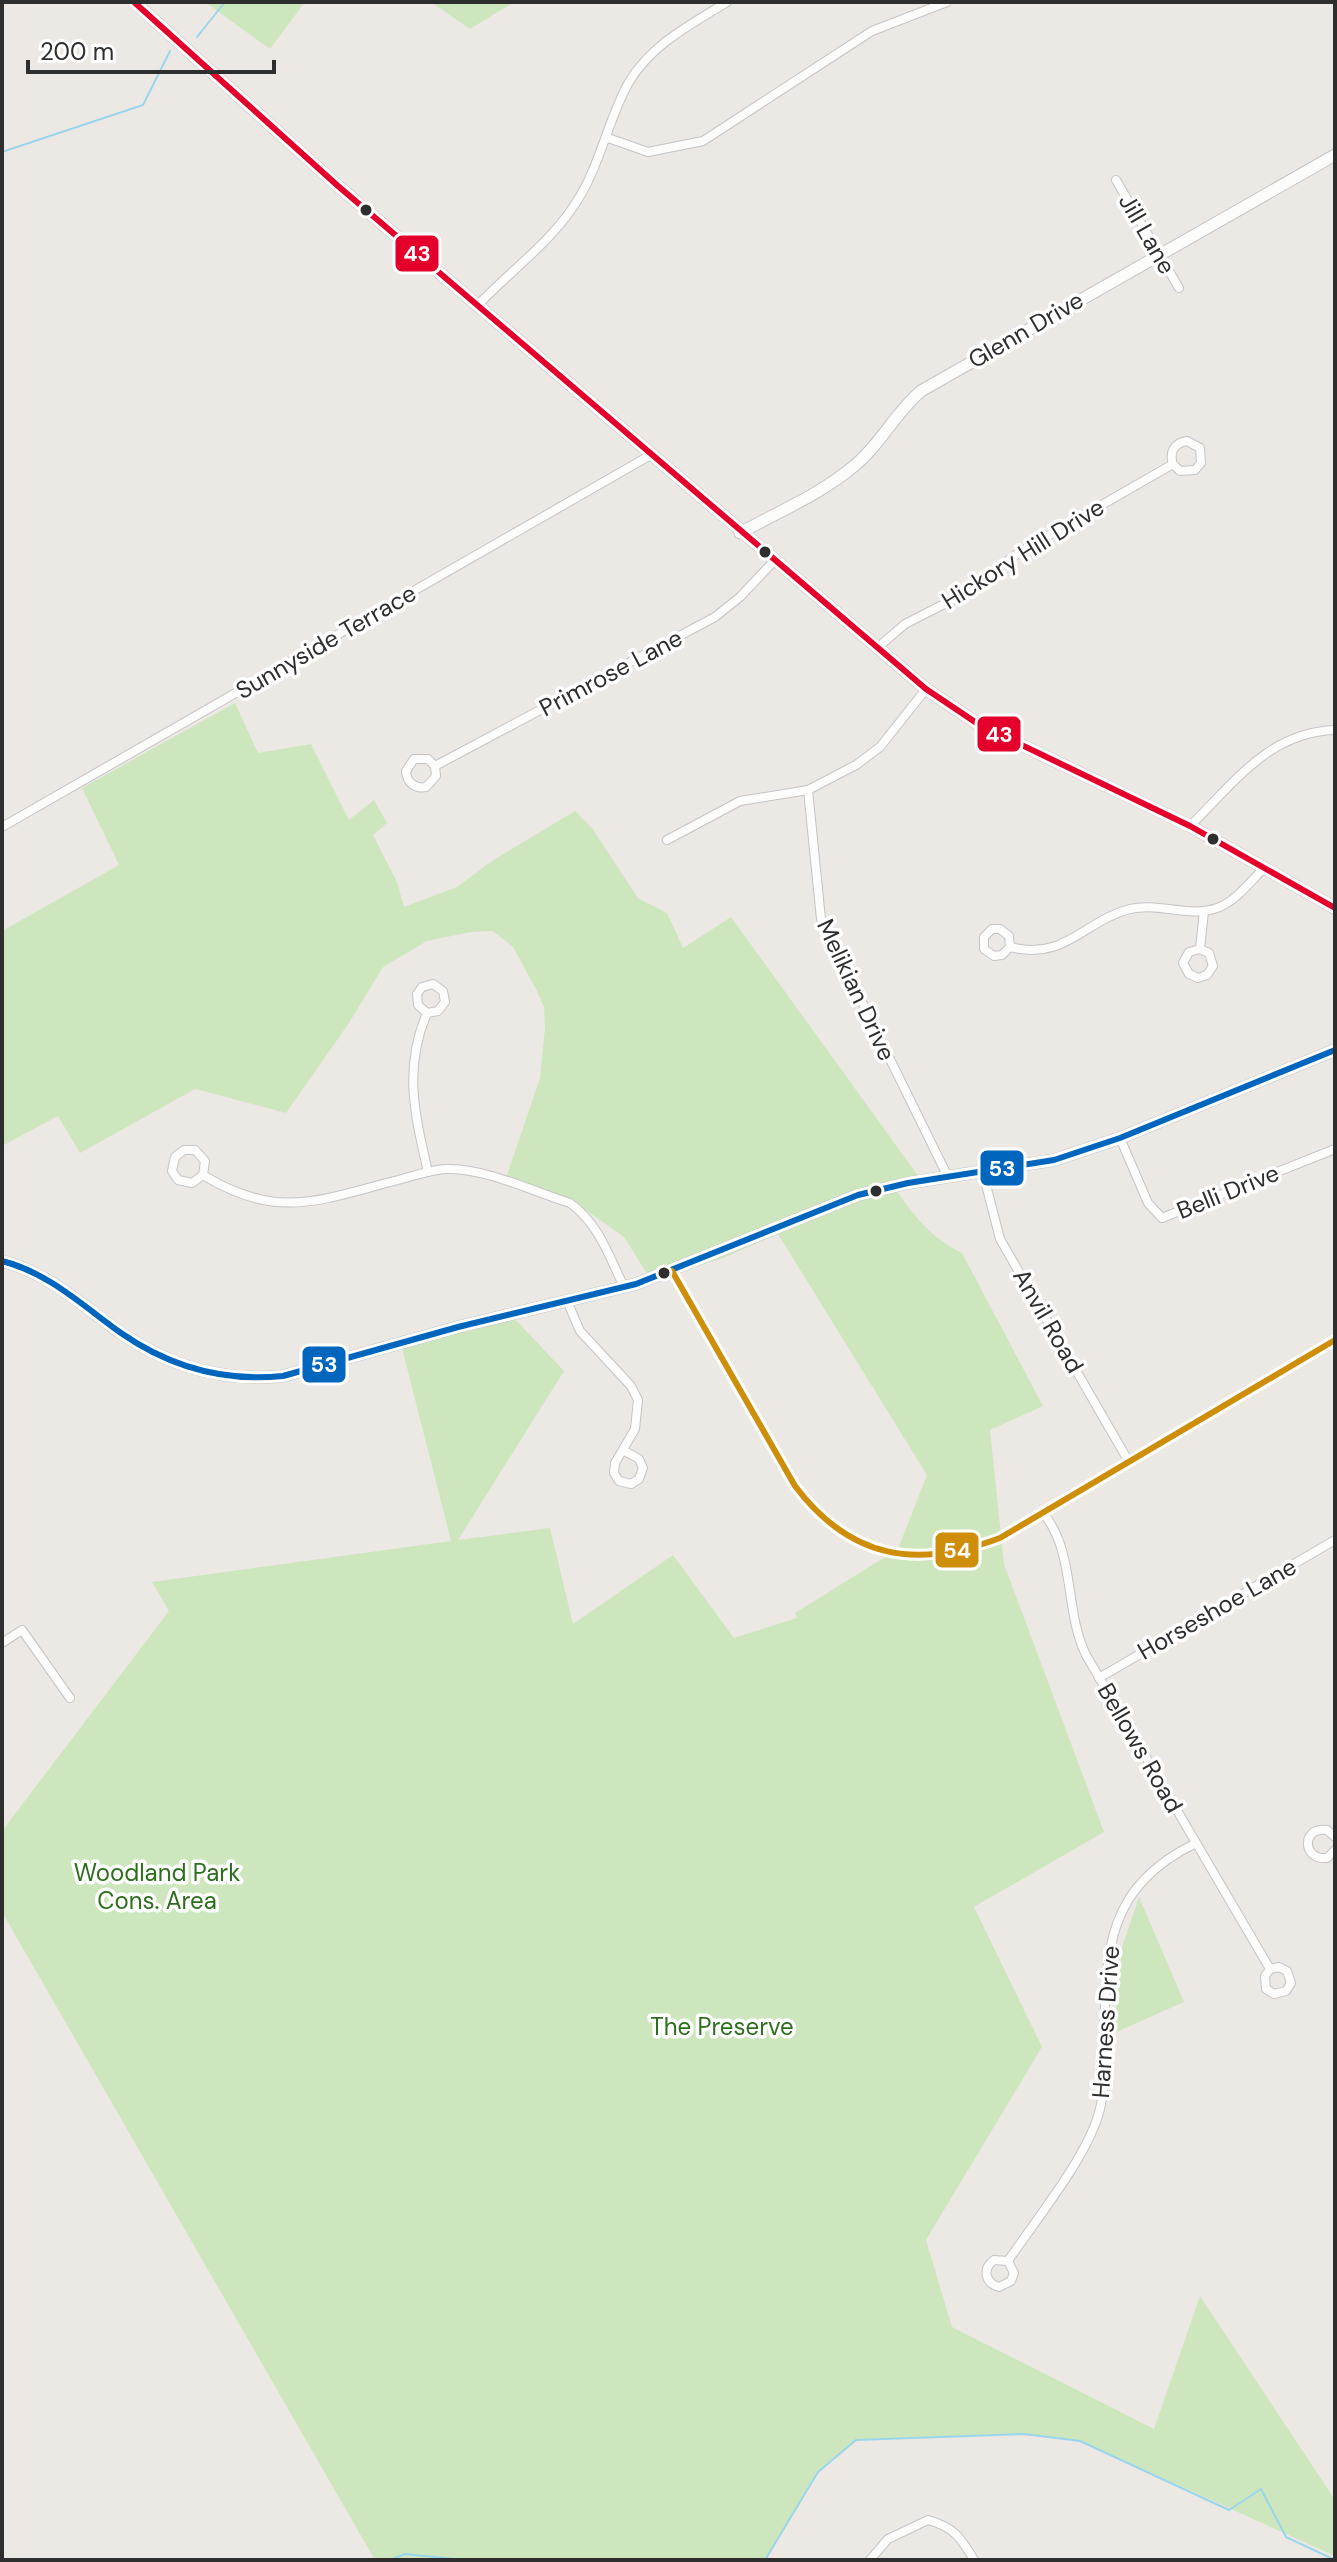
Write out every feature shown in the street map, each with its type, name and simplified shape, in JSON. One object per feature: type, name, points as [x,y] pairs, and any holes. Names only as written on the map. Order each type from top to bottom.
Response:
[{"type":"main road","points":[[134,2],[649,456],[926,689],[978,724],[1190,826],[1335,908]]},
{"type":"main road","name":"Glenn Drive","points":[[740,533],[815,492],[857,464],[889,422],[921,391],[1335,155]]},
{"type":"main road","points":[[2,1261],[39,1274],[123,1334],[173,1362],[192,1369],[256,1379],[294,1373],[458,1327],[624,1287],[672,1271],[832,1204],[908,1183],[1038,1165],[1120,1138],[1335,1050]]},
{"type":"street","points":[[477,306],[566,217],[591,176],[623,94],[650,55],[669,38],[727,2]]},
{"type":"street","points":[[608,138],[648,152],[703,141],[850,44],[902,17],[946,2]]},
{"type":"street","name":"Jill Lane","points":[[1116,180],[1179,288]]},
{"type":"street","name":"Sunnyside Terrace","points":[[2,827],[649,456]]},
{"type":"street","name":"Hickory Hill Drive","points":[[877,648],[905,624],[952,600],[1020,552],[1173,464]]},
{"type":"street","name":"Primrose Lane","points":[[435,766],[715,617],[740,597],[774,561]]},
{"type":"street","points":[[667,840],[740,801],[808,790],[869,757],[926,689]]},
{"type":"street","points":[[1190,826],[1267,751],[1302,734],[1335,730]]},
{"type":"street","name":"Melikian Drive","points":[[808,790],[821,919],[948,1177]]},
{"type":"street","points":[[1010,947],[1035,951],[1057,948],[1131,909],[1204,911],[1233,898],[1264,868]]},
{"type":"street","points":[[1200,949],[1204,911]]},
{"type":"street","points":[[427,1013],[415,1043],[411,1087],[428,1172]]},
{"type":"street","name":"Belli Drive","points":[[1120,1138],[1148,1203],[1162,1218],[1335,1149]]},
{"type":"street","points":[[184,1150],[198,1152],[206,1165],[203,1175],[192,1183],[181,1182],[172,1171],[175,1157],[184,1150]]},
{"type":"street","points":[[203,1175],[246,1197],[287,1205],[428,1172],[448,1169],[474,1172],[570,1203],[594,1225],[624,1287]]},
{"type":"street","name":"Anvil Road","points":[[983,1173],[1000,1239],[1129,1462]]},
{"type":"street","points":[[672,1271],[795,1486],[812,1508],[847,1535],[889,1553],[937,1557],[1000,1538],[1335,1340]]},
{"type":"street","points":[[567,1301],[580,1331],[631,1386],[638,1400],[639,1417],[623,1450]]},
{"type":"street","name":"Bellows Road","points":[[1044,1514],[1063,1551],[1080,1642],[1270,1969]]},
{"type":"street","name":"Horseshoe Lane","points":[[1099,1678],[1335,1540]]},
{"type":"street","points":[[2,1643],[22,1630],[70,1698]]},
{"type":"street","points":[[1335,1837],[1327,1830],[1318,1829],[1310,1834],[1307,1843],[1309,1852],[1317,1858],[1327,1858],[1335,1850]]},
{"type":"street","name":"Harness Drive","points":[[1008,2261],[1077,2157],[1099,2114],[1106,1969],[1119,1915],[1135,1887],[1151,1870],[1196,1843]]},
{"type":"street","points":[[870,2560],[888,2539],[928,2520],[949,2525],[961,2536],[974,2560]]},
{"type":"green space","points":[[205,2],[305,2],[270,49]]},
{"type":"green space","points":[[431,2],[514,2],[470,29]]},
{"type":"green space","points":[[235,703],[258,753],[311,744],[349,820],[374,800],[387,823],[373,835],[397,882],[404,907],[457,887],[492,861],[575,811],[592,828],[638,898],[667,913],[683,948],[731,917],[919,1177],[894,1187],[924,1225],[962,1253],[1043,1406],[990,1430],[1004,1564],[1104,1832],[974,1907],[1042,2047],[926,2240],[952,2327],[1154,2429],[1200,2296],[1335,2500],[1335,2556],[1080,2441],[1024,2434],[856,2440],[818,2472],[765,2560],[375,2560],[2,1912],[2,1831],[169,1611],[152,1582],[451,1541],[400,1340],[512,1316],[564,1371],[458,1540],[550,1528],[573,1624],[673,1555],[734,1638],[797,1618],[795,1613],[898,1549],[927,1475],[778,1234],[723,1258],[651,1280],[624,1237],[583,1208],[505,1181],[540,1078],[544,1007],[513,947],[493,931],[427,941],[383,967],[349,1023],[286,1113],[195,1089],[80,1153],[58,1116],[2,1146],[2,931],[119,865],[82,788]]},
{"type":"green space","points":[[1139,1897],[1184,2002],[1114,2033],[1122,1947]]},
{"type":"waterway","points":[[197,37],[225,2]]},
{"type":"waterway","points":[[2,152],[143,105],[170,51]]},
{"type":"waterway","points":[[765,2560],[818,2472],[856,2440],[1024,2434],[1080,2441],[1229,2510],[1261,2489],[1286,2537],[1335,2560]]},
{"type":"waterway","points":[[390,2560],[405,2554],[464,2560]]},
{"type":"transit line","name":"43","points":[[134,2],[338,186],[926,689],[978,724],[1190,826],[1335,908]]},
{"type":"transit line","name":"53","points":[[2,1261],[50,1282],[121,1333],[178,1363],[240,1377],[283,1376],[458,1327],[636,1284],[858,1195],[908,1183],[1054,1160],[1120,1138],[1335,1050]]},
{"type":"transit line","name":"54","points":[[672,1271],[795,1486],[816,1511],[839,1530],[863,1543],[913,1555],[970,1548],[1000,1538],[1335,1340]]},
{"type":"park label","name":"Woodland Park Cons. Area","points":[[157,1887]]},
{"type":"park label","name":"The Preserve","points":[[722,2027]]}]
